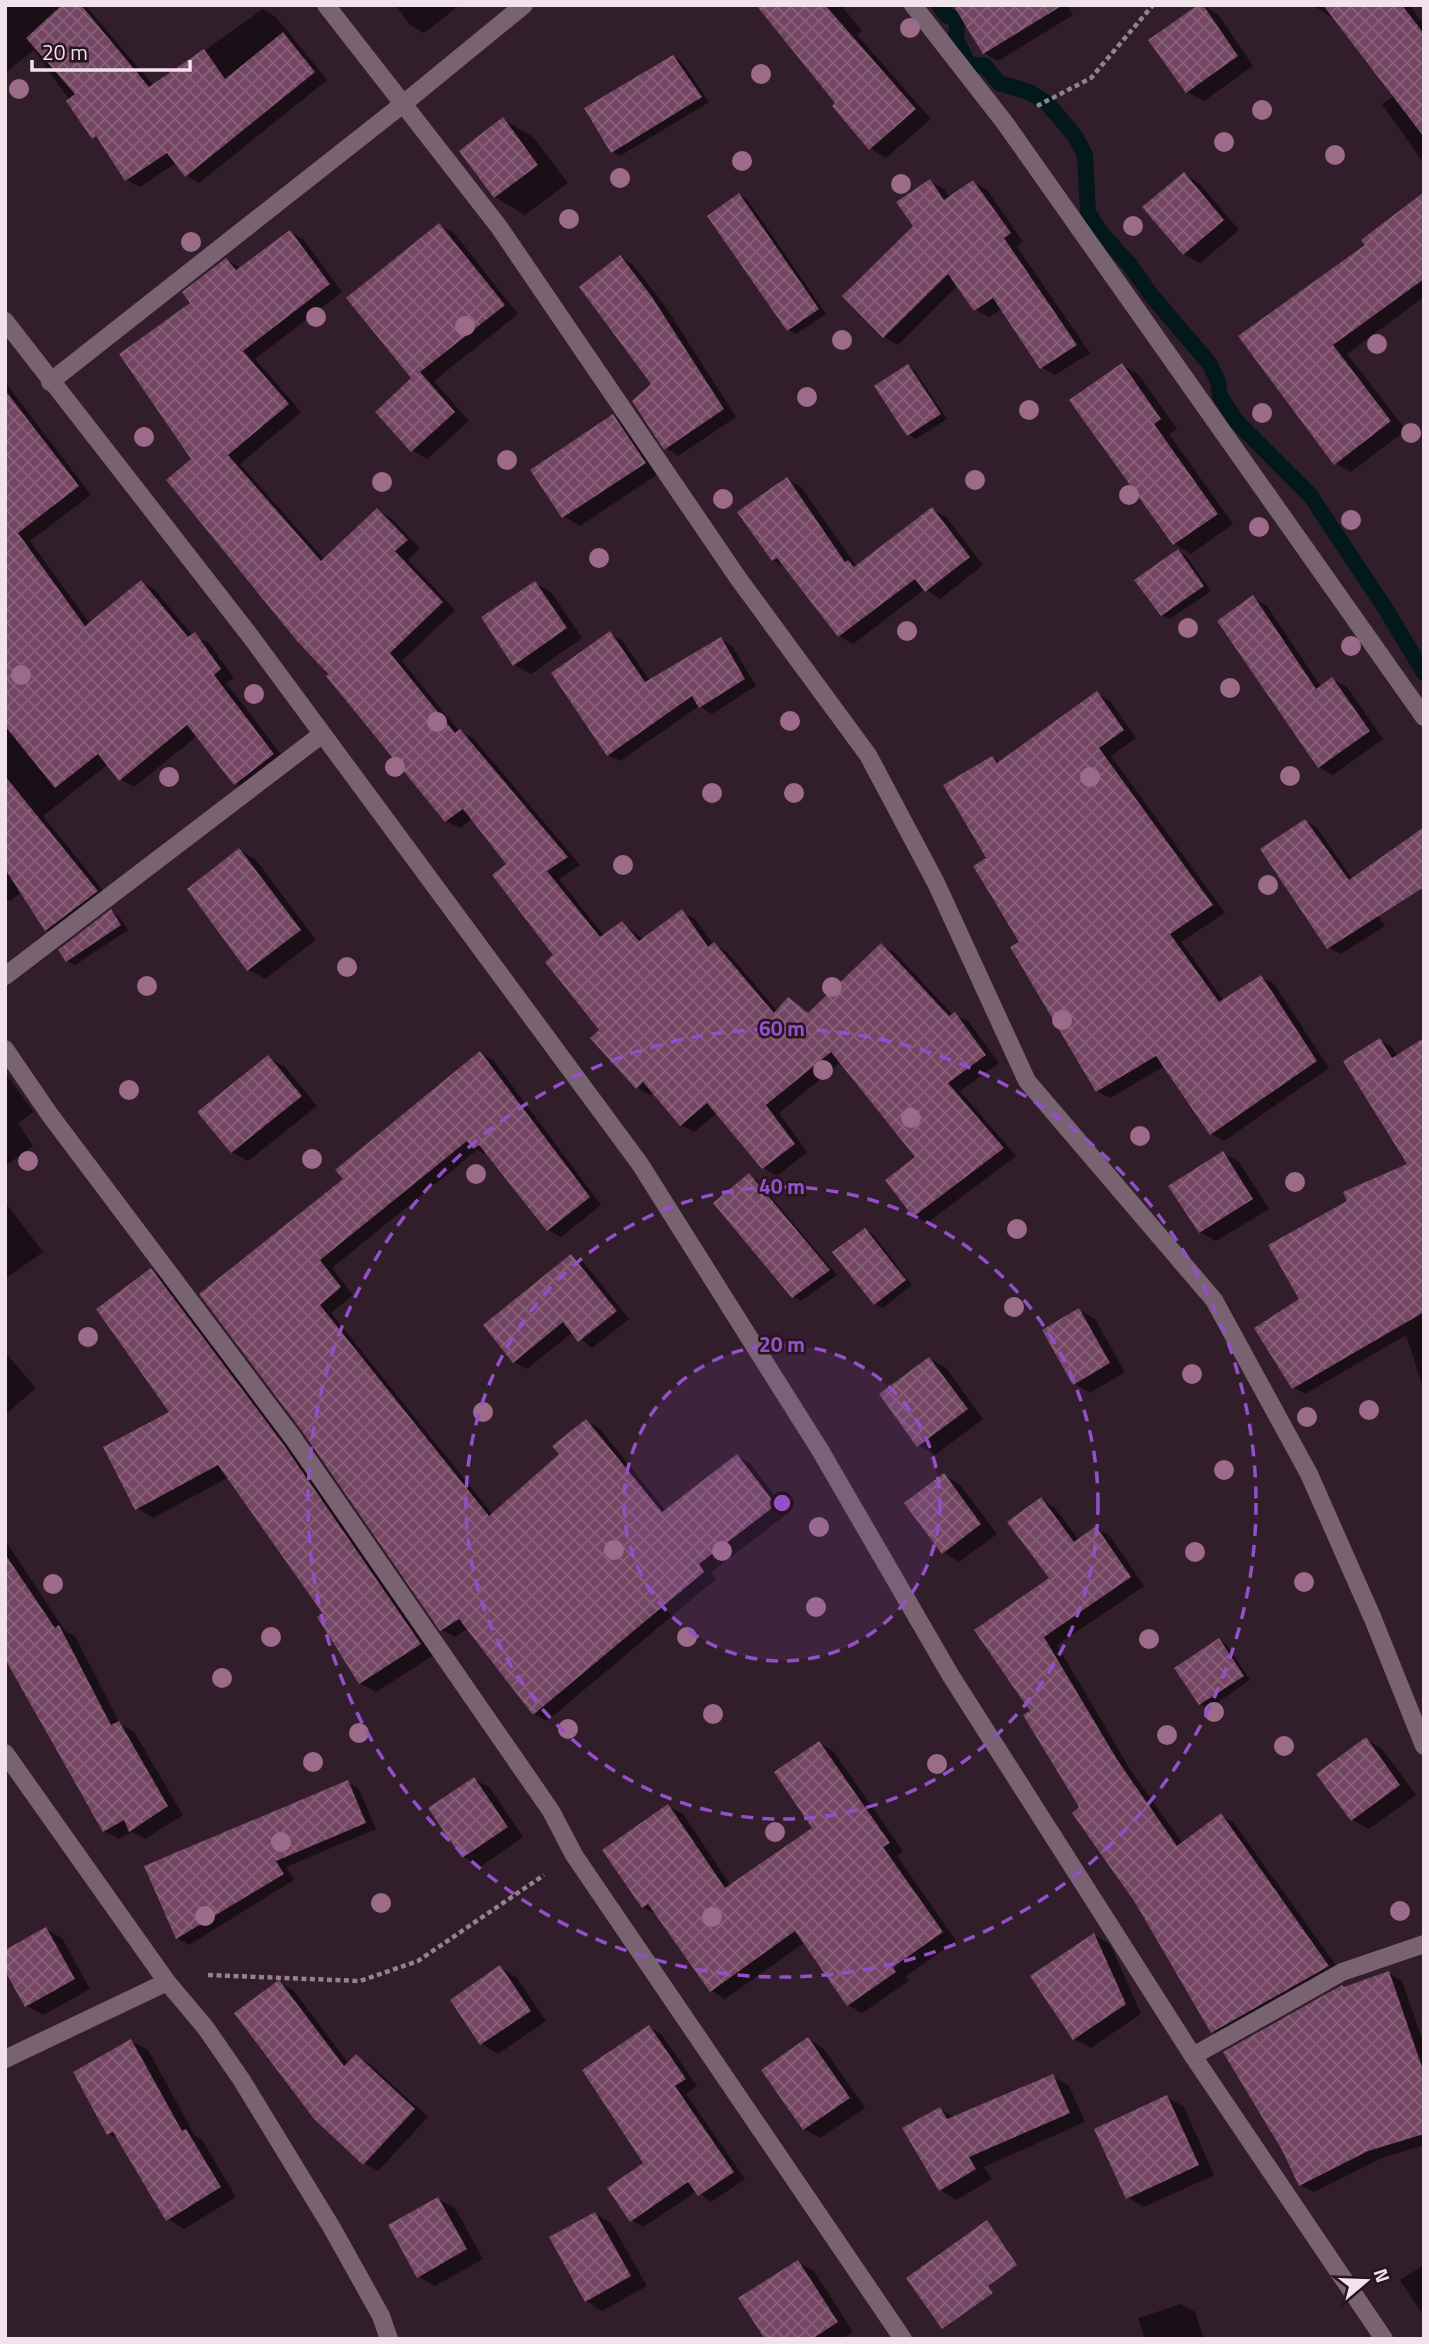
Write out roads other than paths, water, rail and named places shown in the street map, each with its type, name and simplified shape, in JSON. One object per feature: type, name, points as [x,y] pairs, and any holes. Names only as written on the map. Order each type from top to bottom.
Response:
[{"type":"street","points":[[326,5],[499,226],[738,578],[868,755],[936,883],[1027,1081],[1214,1300],[1309,1474],[1424,1746]]},
{"type":"street","points":[[50,382],[403,104],[524,5]]},
{"type":"street","points":[[913,5],[1005,123],[1424,717]]},
{"type":"street","points":[[5,321],[251,637],[640,1164],[820,1450],[951,1676],[1193,2056],[1384,2339]]},
{"type":"street","points":[[5,976],[321,735]]},
{"type":"street","points":[[5,1049],[50,1115],[293,1438],[551,1811],[574,1855],[903,2339]]},
{"type":"street","points":[[5,1753],[167,1982],[205,2027],[241,2079],[332,2228],[381,2316],[389,2339]]},
{"type":"street","points":[[1193,2056],[1342,1972],[1424,1944]]},
{"type":"street","points":[[5,2059],[167,1982]]},
{"type":"waterway","points":[[939,5],[946,15],[957,20],[956,39],[968,64],[985,66],[999,83],[1029,92],[1047,103],[1075,136],[1085,155],[1088,212],[1100,232],[1209,363],[1218,381],[1220,396],[1236,421],[1310,495],[1385,608],[1424,673]]}]
